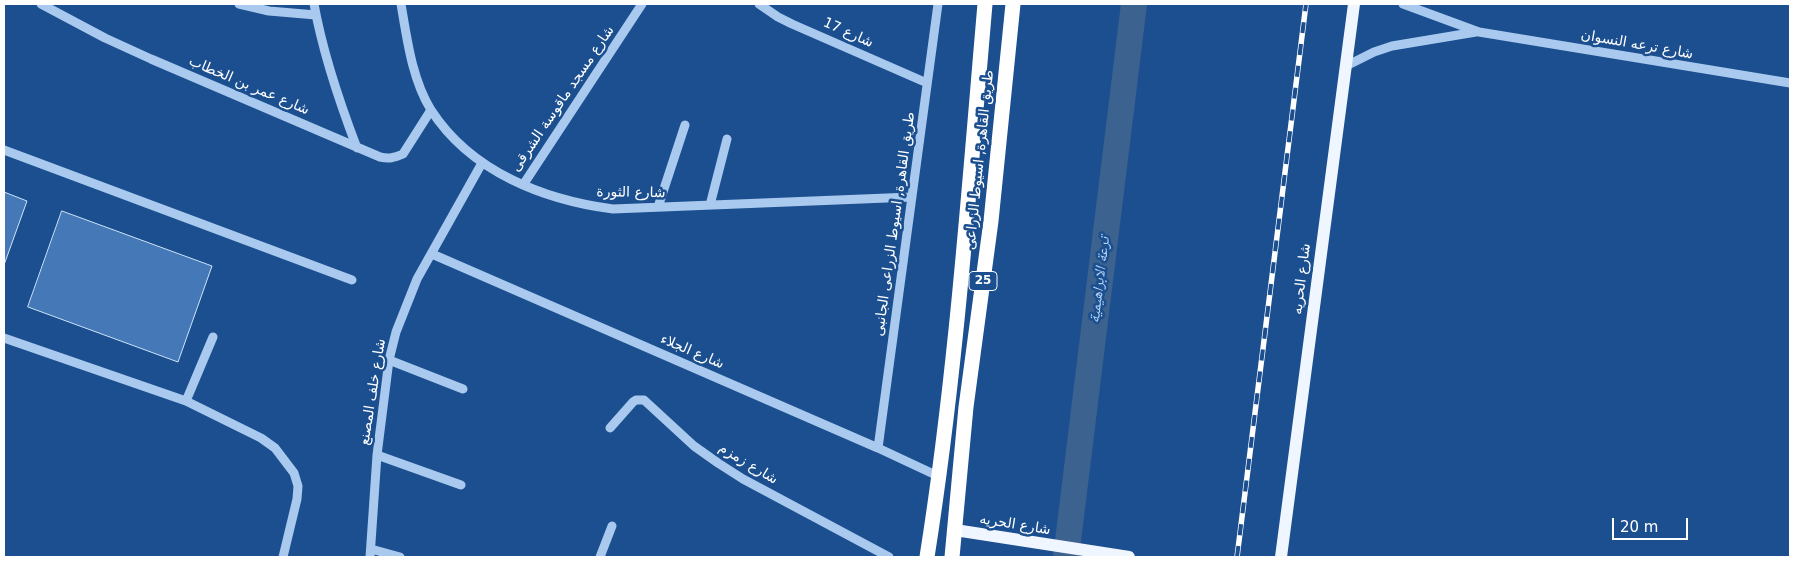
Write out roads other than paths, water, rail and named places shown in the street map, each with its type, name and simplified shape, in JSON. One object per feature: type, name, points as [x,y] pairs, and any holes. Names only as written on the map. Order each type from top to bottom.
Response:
[{"type":"highway","name":"طريق القاهرة, اسيوط الزراعى","points":[[927,557],[940,477],[965,237],[985,4]]},
{"type":"highway","name":"طريق القاهرة, اسيوط الزراعى","points":[[952,557],[966,407],[990,221],[1013,4]]},
{"type":"main road","name":"شارع الحريه","points":[[1281,557],[1354,4]]},
{"type":"main road","name":"شارع الحريه","points":[[956,530],[1129,557]]},
{"type":"street","name":"شارع عمر بن الخطاب","points":[[41,4],[105,38],[151,59],[357,148],[380,156],[388,158],[403,154],[431,110]]},
{"type":"street","points":[[239,4],[269,11],[316,15]]},
{"type":"street","points":[[314,4],[326,60],[340,105],[357,148]]},
{"type":"street","name":"شارع الثورة","points":[[401,4],[409,51],[431,110],[469,153],[509,179],[552,197],[584,205],[614,209],[912,197]]},
{"type":"street","name":"شارع مسجد ماقوسة الشرقى","points":[[523,184],[642,4]]},
{"type":"street","name":"شارع 17","points":[[759,4],[785,20],[927,83]]},
{"type":"street","name":"طريق القاهرة, اسيوط الزراعى الجانبى","points":[[878,448],[938,4]]},
{"type":"street","name":"شارع ترعه النسوان","points":[[1402,4],[1479,32],[1790,83]]},
{"type":"street","name":"شارع ترعه النسوان","points":[[1346,66],[1374,52],[1392,46],[1479,32]]},
{"type":"street","points":[[658,208],[685,126]]},
{"type":"street","points":[[710,205],[727,139]]},
{"type":"street","points":[[4,150],[352,280]]},
{"type":"street","name":"شارع خلف المصنع","points":[[370,553],[377,455],[389,360],[396,332],[418,279],[482,162]]},
{"type":"street","name":"شارع الجلاء","points":[[432,254],[878,448],[940,477]]},
{"type":"street","points":[[186,401],[213,337]]},
{"type":"street","points":[[4,338],[186,401],[261,438],[282,455],[294,472],[298,486],[297,499],[283,557]]},
{"type":"street","points":[[389,360],[463,389]]},
{"type":"street","name":"شارع زمزم","points":[[610,428],[633,402],[640,399],[644,400],[694,446],[718,464],[889,557]]},
{"type":"street","points":[[377,455],[461,484]]},
{"type":"street","points":[[600,557],[612,526]]},
{"type":"street","points":[[370,553],[400,557]]},
{"type":"waterway","name":"ترعة الابراهيمية","points":[[1066,557],[1134,4]]},
{"type":"railway","points":[[1237,557],[1306,4]]}]
